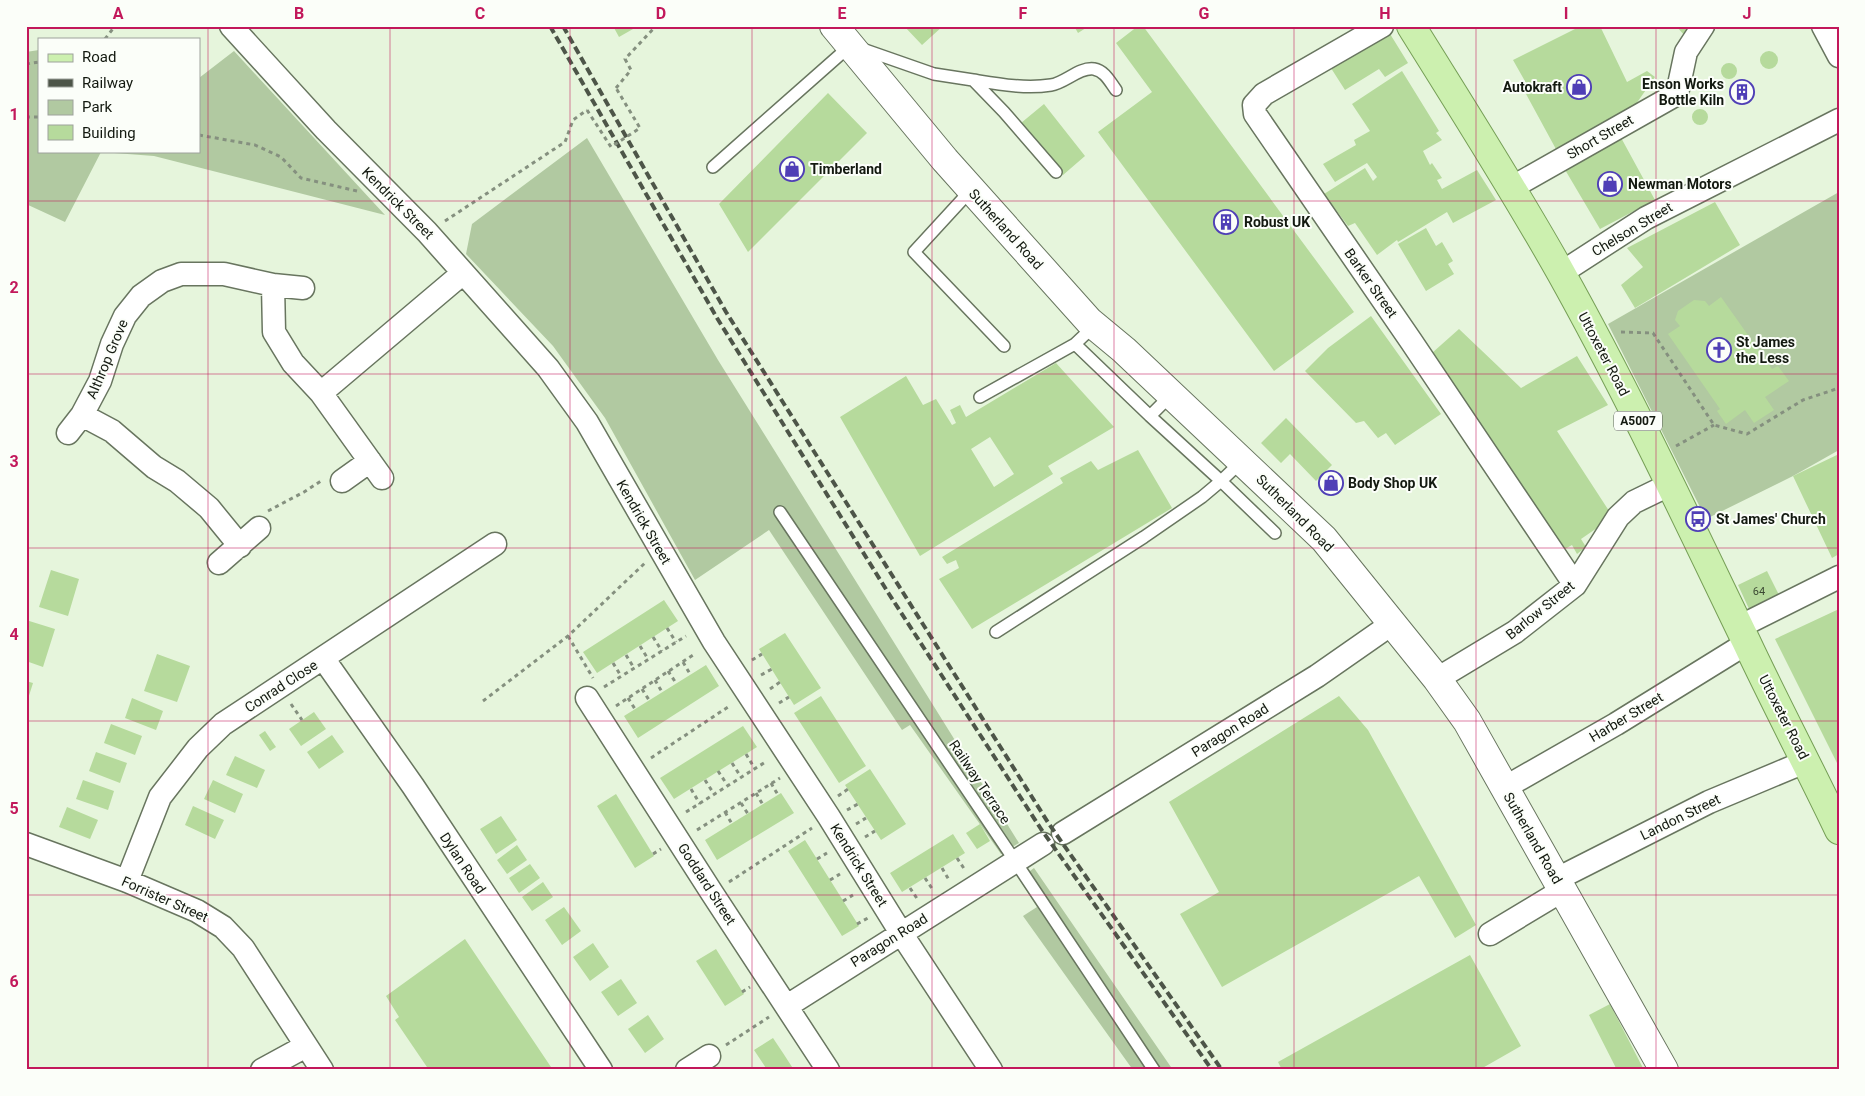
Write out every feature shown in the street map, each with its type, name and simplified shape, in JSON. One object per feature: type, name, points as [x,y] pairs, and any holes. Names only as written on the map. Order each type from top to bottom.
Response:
[{"type":"main road","name":"Uttoxeter Road","points":[[1411,26],[1561,273],[1670,484],[1743,635],[1807,761],[1839,830]]},
{"type":"street","name":"Kendrick Street","points":[[230,26],[326,130],[428,232],[548,368],[581,414],[652,555],[708,633],[748,694],[778,754],[829,817],[900,933],[991,1070]]},
{"type":"street","name":"Barker Street","points":[[1382,26],[1264,94],[1254,105],[1255,114],[1428,366],[1574,585]]},
{"type":"street","name":"Short Street","points":[[1511,188],[1677,94],[1686,52],[1703,26]]},
{"type":"street","points":[[1823,26],[1839,56]]},
{"type":"street","name":"Sutherland Road","points":[[843,36],[972,190],[1095,326],[1124,350],[1324,540],[1393,623],[1467,721],[1664,1070]]},
{"type":"street","name":"Chelson Street","points":[[1561,273],[1646,218],[1839,120]]},
{"type":"street","points":[[321,393],[463,273]]},
{"type":"street","name":"Althrop Grove","points":[[68,433],[82,415],[100,381],[112,344],[125,316],[141,296],[162,281],[182,274],[224,274],[302,288]]},
{"type":"street","points":[[273,284],[274,332],[293,363],[321,393],[376,469],[342,481]]},
{"type":"street","name":"Althrop Grove","points":[[82,415],[112,431],[154,467],[177,481],[209,508],[240,546]]},
{"type":"street","name":"Barlow Street","points":[[1436,679],[1515,632],[1574,585],[1618,517],[1634,502],[1670,484]]},
{"type":"street","points":[[219,563],[259,528]]},
{"type":"street","name":"Conrad Close","points":[[127,881],[160,797],[198,748],[223,724],[495,544]]},
{"type":"street","name":"Harber Street","points":[[1504,788],[1616,724],[1743,635],[1839,577]]},
{"type":"street","name":"Paragon Road","points":[[1063,833],[1317,676],[1393,623]]},
{"type":"street","name":"Dylan Road","points":[[323,658],[413,786],[601,1070]]},
{"type":"street","name":"Goddard Street","points":[[594,694],[600,717],[828,1070]]},
{"type":"street","name":"Landon Street","points":[[1490,934],[1560,884],[1709,802],[1807,761]]},
{"type":"street","name":"Forrister Street","points":[[26,844],[127,881],[197,911],[223,927],[243,948],[322,1070]]},
{"type":"street","name":"Paragon Road","points":[[787,1006],[1043,844]]},
{"type":"street","points":[[262,1070],[306,1046]]},
{"type":"street","points":[[687,1070],[709,1056]]},
{"type":"lane","points":[[713,167],[843,36],[934,74],[1020,86],[1052,85],[1082,71],[1093,69],[1104,73],[1116,90]]},
{"type":"lane","points":[[973,80],[1004,112],[1056,172]]},
{"type":"lane","points":[[972,190],[914,252],[1004,346]]},
{"type":"lane","points":[[980,397],[1074,344],[1095,326]]},
{"type":"lane","points":[[1074,344],[1274,533]]},
{"type":"lane","points":[[1150,416],[1172,395]]},
{"type":"lane","points":[[996,632],[1202,498],[1242,461]]},
{"type":"lane","name":"Railway Terrace","points":[[780,512],[1154,1070]]},
{"type":"path","points":[[106,38],[115,26]]},
{"type":"path","points":[[428,232],[565,142],[573,120],[587,110],[611,147],[640,128],[616,88],[632,70],[625,59],[656,26]]},
{"type":"path","points":[[200,136],[255,144],[281,157],[301,178],[358,192]]},
{"type":"path","points":[[1597,342],[1616,332],[1653,333],[1714,425],[1747,434],[1803,400],[1839,388]]},
{"type":"path","points":[[1648,440],[1660,433],[1670,449],[1714,425]]},
{"type":"path","points":[[259,528],[253,522],[270,509],[304,492],[335,472],[342,481]]},
{"type":"path","points":[[650,570],[652,555]]},
{"type":"path","points":[[483,701],[568,636],[652,555]]},
{"type":"path","points":[[667,628],[676,642]]},
{"type":"path","points":[[568,636],[594,694],[676,642],[708,633]]},
{"type":"path","points":[[600,717],[682,662],[708,633]]},
{"type":"path","points":[[653,637],[662,651]]},
{"type":"path","points":[[640,646],[648,659]]},
{"type":"path","points":[[626,655],[634,668]]},
{"type":"path","points":[[682,662],[690,674]]},
{"type":"path","points":[[613,663],[621,676]]},
{"type":"path","points":[[668,671],[676,683]]},
{"type":"path","points":[[655,680],[662,692]]},
{"type":"path","points":[[642,689],[649,700]]},
{"type":"path","points":[[633,769],[748,694]]},
{"type":"path","points":[[628,698],[635,709]]},
{"type":"path","points":[[746,754],[755,769]]},
{"type":"path","points":[[679,841],[783,776],[778,754],[700,804],[691,789]]},
{"type":"path","points":[[732,763],[741,777]]},
{"type":"path","points":[[718,771],[728,786]]},
{"type":"path","points":[[705,780],[714,794]]},
{"type":"path","points":[[771,783],[778,795]]},
{"type":"path","points":[[756,793],[763,805]]},
{"type":"path","points":[[741,803],[748,814]]},
{"type":"path","points":[[725,812],[732,824]]},
{"type":"path","points":[[712,893],[829,817]]},
{"type":"path","points":[[817,859],[830,851]]},
{"type":"path","points":[[957,858],[968,874]]},
{"type":"path","points":[[942,868],[951,884]]},
{"type":"path","points":[[830,880],[843,872]]},
{"type":"path","points":[[926,878],[936,895]]},
{"type":"path","points":[[910,888],[920,904]]},
{"type":"path","points":[[843,901],[856,893]]},
{"type":"path","points":[[858,924],[871,916]]},
{"type":"path","points":[[709,1056],[787,1006]]},
{"type":"green space","points":[[38,50],[38,152],[101,152],[65,222],[26,204],[26,52]]},
{"type":"green space","points":[[234,51],[385,215],[154,156],[101,152],[200,152],[200,77]]},
{"type":"green space","points":[[587,138],[718,360],[1019,843],[1001,854],[910,725],[902,730],[769,530],[695,580],[605,418],[553,346],[466,254],[472,224]]},
{"type":"green space","points":[[1839,192],[1839,450],[1793,476],[1706,519],[1608,324]]},
{"type":"green space","points":[[1034,868],[1173,1070],[1133,1070],[1023,916],[1037,907],[1019,879]]},
{"type":"building","points":[[613,26],[632,26],[633,29],[619,37]]},
{"type":"building","points":[[904,26],[943,26],[922,45]]},
{"type":"building","points":[[1074,26],[1089,26],[1078,33]]},
{"type":"building","name":"Robust UK","points":[[1138,26],[1143,26],[1354,312],[1274,371],[1098,132],[1152,92],[1116,43]]},
{"type":"building","name":"Autokraft","points":[[1581,26],[1600,26],[1627,82],[1647,71],[1655,77],[1636,104],[1557,151],[1526,94],[1531,92],[1513,60]]},
{"type":"building","points":[[1676,26],[1694,26],[1686,37]]},
{"type":"building","points":[[1387,29],[1408,63],[1385,77],[1379,69],[1345,90],[1329,65]]},
{"type":"building","name":"Enson Works Bottle Kiln","points":[[1765,51],[1773,51],[1778,56],[1776,67],[1765,69],[1760,64],[1760,56]]},
{"type":"building","name":"Enson Works Bottle Kiln","points":[[1726,63],[1732,63],[1737,68],[1735,77],[1726,79],[1721,74],[1721,68]]},
{"type":"building","points":[[1402,71],[1439,131],[1436,133],[1442,140],[1423,151],[1430,165],[1432,163],[1442,178],[1437,180],[1442,189],[1477,170],[1496,200],[1453,223],[1447,212],[1398,242],[1397,240],[1377,255],[1355,223],[1348,226],[1324,194],[1365,168],[1373,181],[1377,177],[1367,163],[1335,182],[1323,164],[1356,145],[1354,140],[1370,131],[1352,104]]},
{"type":"building","name":"Enson Works Bottle Kiln","points":[[1742,82],[1749,85],[1752,92],[1749,99],[1742,102],[1735,99],[1732,92],[1735,85]]},
{"type":"building","name":"Timberland","points":[[828,93],[867,133],[748,252],[719,204]]},
{"type":"building","points":[[1044,104],[1085,156],[1063,175],[1021,123]]},
{"type":"building","name":"Enson Works Bottle Kiln","points":[[1697,109],[1703,109],[1708,114],[1706,123],[1697,125],[1692,120],[1692,114]]},
{"type":"building","name":"Newman Motors","points":[[1619,134],[1655,200],[1600,229],[1564,168]]},
{"type":"building","points":[[1715,202],[1740,245],[1635,308],[1621,285],[1643,267],[1627,248]]},
{"type":"building","points":[[1426,228],[1436,246],[1442,242],[1453,261],[1448,264],[1454,274],[1426,291],[1398,244]]},
{"type":"building","name":"St James the Less","points":[[1721,297],[1772,369],[1778,366],[1789,381],[1765,397],[1774,410],[1754,423],[1745,410],[1726,424],[1717,411],[1720,409],[1668,334],[1680,326],[1675,320],[1678,311],[1694,300],[1705,301],[1709,306]]},
{"type":"building","points":[[1371,316],[1441,414],[1395,445],[1386,433],[1378,438],[1364,421],[1356,423],[1305,371],[1328,348]]},
{"type":"building","points":[[1459,329],[1521,388],[1577,356],[1608,405],[1557,431],[1613,517],[1581,539],[1586,547],[1577,554],[1572,545],[1565,549],[1432,353]]},
{"type":"building","points":[[1056,363],[1114,427],[1048,466],[1053,474],[920,556],[840,417],[906,376],[923,405],[936,399],[952,425],[956,423],[950,410],[960,405],[966,417]],"holes":[[[990,437],[1014,474],[994,487],[971,449]]]},
{"type":"building","points":[[1286,418],[1332,465],[1316,481],[1290,454],[1281,463],[1261,443]]},
{"type":"building","points":[[1138,450],[1172,508],[972,629],[939,579],[959,568],[956,560],[947,564],[942,557],[1063,483],[1060,478],[1091,461],[1098,470]]},
{"type":"building","points":[[1839,454],[1839,554],[1832,558],[1793,476]]},
{"type":"building","points":[[51,570],[79,579],[68,616],[39,607]]},
{"type":"building","points":[[1767,571],[1780,597],[1750,611],[1738,585]]},
{"type":"building","points":[[664,600],[678,621],[597,673],[583,652]]},
{"type":"building","points":[[1839,609],[1838,698],[1839,767],[1775,639]]},
{"type":"building","points":[[26,620],[55,629],[43,667],[26,661]]},
{"type":"building","points":[[785,633],[821,688],[794,705],[759,649]]},
{"type":"building","points":[[157,654],[190,666],[177,702],[144,691]]},
{"type":"building","points":[[706,665],[719,686],[638,738],[624,716]]},
{"type":"building","points":[[26,681],[33,683],[27,702],[26,702]]},
{"type":"building","points":[[821,696],[866,766],[839,783],[794,713]]},
{"type":"building","points":[[1339,696],[1368,730],[1476,925],[1455,938],[1419,876],[1222,987],[1180,914],[1219,892],[1169,802]]},
{"type":"building","points":[[132,698],[163,711],[156,730],[125,718]]},
{"type":"building","points":[[314,712],[326,729],[301,746],[289,729]]},
{"type":"building","points":[[111,724],[142,736],[135,755],[104,743]]},
{"type":"building","points":[[743,726],[757,747],[674,799],[660,778]]},
{"type":"building","points":[[265,731],[276,747],[270,751],[259,735]]},
{"type":"building","points":[[332,735],[344,752],[319,769],[307,752]]},
{"type":"building","points":[[96,752],[127,763],[120,783],[89,771]]},
{"type":"building","points":[[235,756],[265,770],[257,788],[226,775]]},
{"type":"building","points":[[870,769],[906,824],[881,840],[845,785]]},
{"type":"building","points":[[83,780],[114,791],[108,810],[76,799]]},
{"type":"building","points":[[213,780],[243,794],[235,813],[204,799]]},
{"type":"building","points":[[781,793],[794,813],[717,860],[705,840]]},
{"type":"building","points":[[616,794],[654,856],[635,868],[597,806]]},
{"type":"building","points":[[193,806],[224,820],[215,839],[185,825]]},
{"type":"building","points":[[67,807],[98,820],[90,839],[59,827]]},
{"type":"building","points":[[501,816],[517,840],[496,854],[480,829]]},
{"type":"building","points":[[980,824],[990,841],[977,849],[966,833]]},
{"type":"building","points":[[953,834],[965,853],[902,892],[890,873]]},
{"type":"building","points":[[805,840],[859,926],[842,936],[788,851]]},
{"type":"building","points":[[517,845],[527,860],[507,874],[497,860]]},
{"type":"building","points":[[530,864],[540,878],[519,893],[509,878]]},
{"type":"building","points":[[543,882],[553,897],[532,911],[522,897]]},
{"type":"building","points":[[564,907],[581,931],[562,945],[545,920]]},
{"type":"building","points":[[465,939],[553,1070],[429,1070],[395,1020],[399,1017],[386,996]]},
{"type":"building","points":[[593,943],[609,967],[590,981],[573,957]]},
{"type":"building","points":[[716,949],[744,994],[725,1006],[696,961]]},
{"type":"building","points":[[1470,955],[1521,1046],[1479,1070],[1282,1070],[1278,1062]]},
{"type":"building","points":[[621,979],[637,1003],[618,1016],[601,992]]},
{"type":"building","points":[[1610,1004],[1644,1070],[1617,1070],[1589,1015]]},
{"type":"building","points":[[648,1015],[664,1039],[645,1053],[628,1029]]},
{"type":"building","points":[[773,1038],[794,1070],[767,1070],[754,1050]]},
{"type":"railway","points":[[550,26],[717,318],[889,594],[1041,829],[1212,1070]]},
{"type":"railway","points":[[563,26],[726,312],[1049,824],[1222,1070]]},
{"type":"place","name":"Autokraft","points":[[1579,87]]},
{"type":"place","name":"Enson Works Bottle Kiln","points":[[1742,92]]},
{"type":"place","name":"Timberland","points":[[792,169]]},
{"type":"place","name":"Newman Motors","points":[[1610,184]]},
{"type":"place","name":"Robust UK","points":[[1226,222]]},
{"type":"place","name":"St James the Less","points":[[1719,350]]},
{"type":"place","name":"Body Shop UK","points":[[1331,483]]},
{"type":"place","name":"St James' Church","points":[[1698,519]]}]
